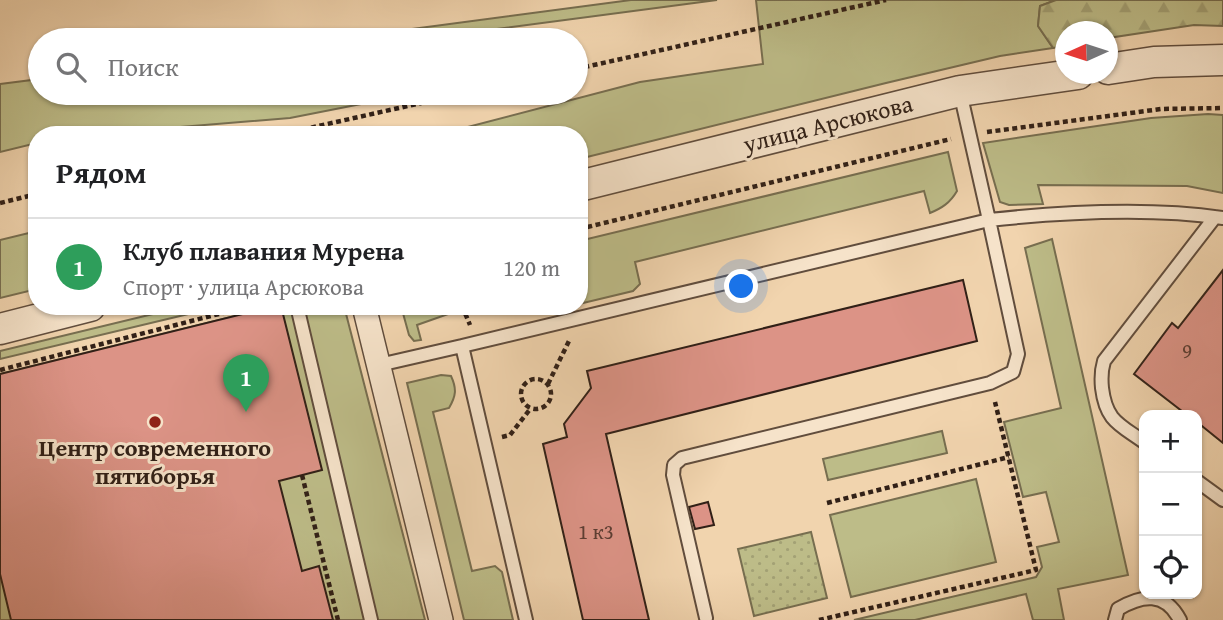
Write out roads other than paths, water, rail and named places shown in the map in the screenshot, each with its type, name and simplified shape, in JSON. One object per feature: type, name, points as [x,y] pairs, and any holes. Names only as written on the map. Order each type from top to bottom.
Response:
[{"type":"street","points":[[1118,67],[1154,62],[1223,60]]},
{"type":"street","name":"улица Арсюкова","points":[[588,184],[960,91],[1055,77]]},
{"type":"street","points":[[0,329],[55,315]]},
{"type":"street","points":[[366,315],[441,620]]},
{"type":"lane","points":[[706,618],[673,475],[674,465],[682,458],[990,383],[1013,372],[1018,354],[960,91]]},
{"type":"lane","points":[[379,365],[989,220],[1045,214],[1160,213],[1219,217]]},
{"type":"lane","points":[[1139,438],[1112,419],[1104,408],[1101,372],[1104,360],[1219,217]]},
{"type":"lane","points":[[300,315],[371,620]]},
{"type":"lane","points":[[462,346],[526,620]]},
{"type":"lane","points":[[1202,485],[1223,500]]},
{"type":"lane","points":[[1115,620],[1118,610],[1133,600],[1151,597],[1170,605],[1180,620]]},
{"type":"place","name":"Клуб плавания Мурена","points":[[246,412]]},
{"type":"place","name":"Центр современного пятиборья","points":[[155,422]]}]
